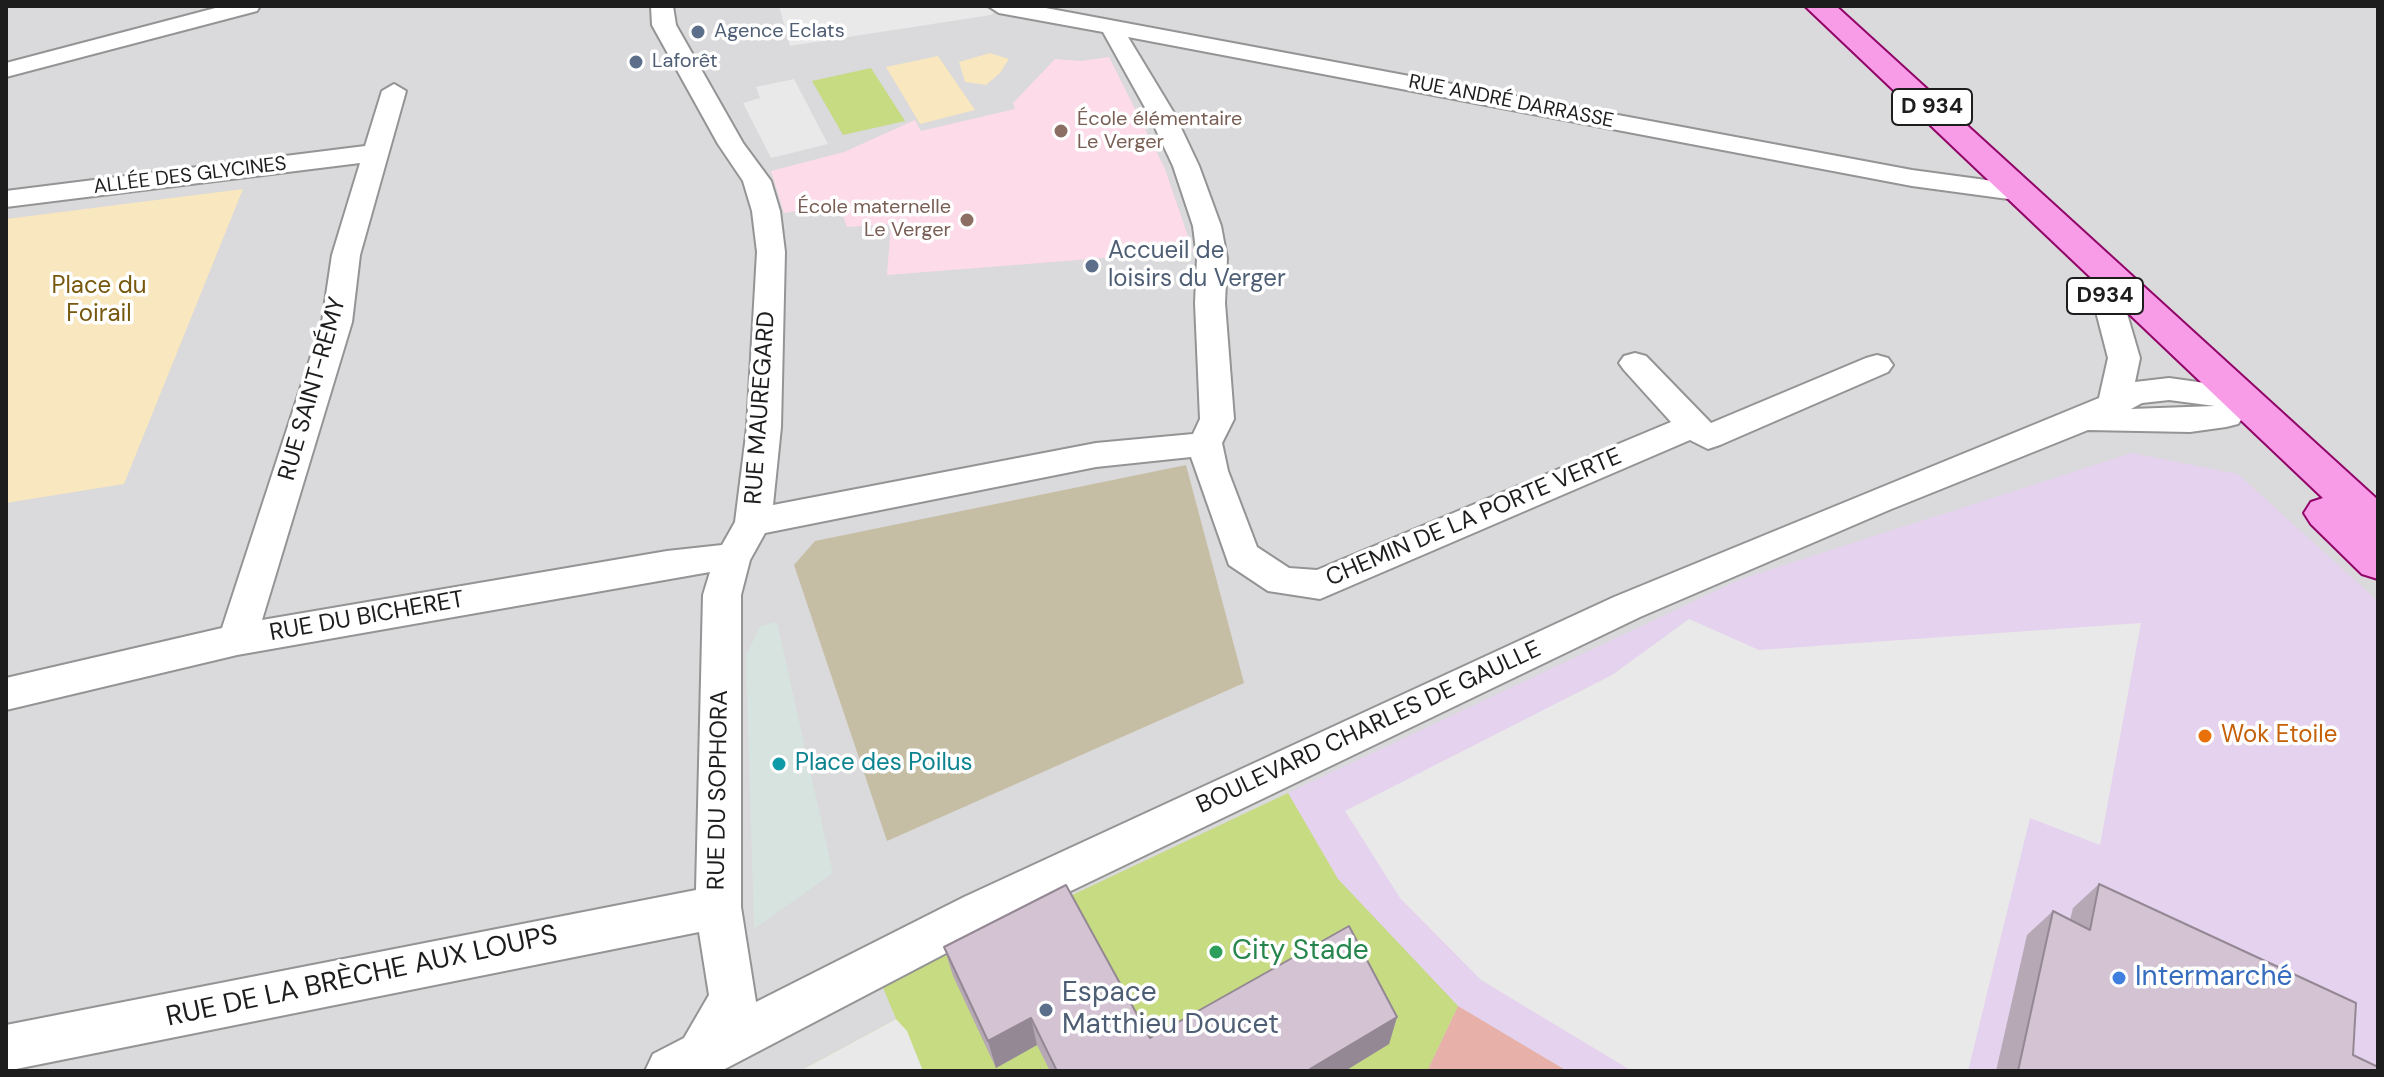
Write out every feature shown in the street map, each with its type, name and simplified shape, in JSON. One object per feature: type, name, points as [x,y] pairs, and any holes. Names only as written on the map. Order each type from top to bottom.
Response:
[{"type":"main road","name":"D934","points":[[1828,15],[2010,191],[2108,300],[2223,402],[2378,562]]},
{"type":"main road","points":[[2010,191],[2223,402],[2378,525]]},
{"type":"street","points":[[6,70],[249,6]]},
{"type":"street","name":"RUE MAUREGARD","points":[[662,6],[664,25],[674,45],[731,144],[757,181],[769,229],[764,427],[753,522],[1096,455],[1170,450],[1205,443]]},
{"type":"street","name":"RUE ANDRÉ DARRASSE","points":[[1003,7],[1912,178],[2010,191]]},
{"type":"street","points":[[1112,27],[1123,53],[1161,113],[1186,166],[1207,226],[1212,258],[1210,303],[1217,419],[1205,443]]},
{"type":"street","name":"RUE SAINT-RÉMY","points":[[237,640],[337,322],[346,255],[394,91]]},
{"type":"street","name":"ALLÉE DES GLYCINES","points":[[6,199],[375,153]]},
{"type":"street","points":[[2100,410],[2124,358],[2108,300]]},
{"type":"street","points":[[1635,363],[1693,426]]},
{"type":"street","name":"CHEMIN DE LA PORTE VERTE","points":[[1205,443],[1211,471],[1242,555],[1281,581],[1320,585],[1693,426],[1708,437],[1877,365]]},
{"type":"street","name":"BOULEVARD CHARLES DE GAULLE","points":[[686,1063],[980,912],[1251,781],[1627,607],[2100,410],[2190,421],[2223,402]]},
{"type":"street","name":"RUE DU SOPHORA","points":[[686,1063],[733,999],[718,907],[722,595],[732,560],[753,522]]},
{"type":"street","name":"RUE DU BICHERET","points":[[6,694],[237,640],[667,565],[712,558],[732,560]]},
{"type":"street","name":"RUE DE LA BRÈCHE AUX LOUPS","points":[[6,1049],[718,907]]},
{"type":"shaded area","points":[[6,6],[2378,6],[2378,1071],[6,1071]]},
{"type":"shaded area","points":[[779,6],[1000,6],[991,15],[790,46]]},
{"type":"shaded area","points":[[1109,57],[1165,169],[1193,251],[887,275],[891,224],[847,227],[839,204],[784,213],[771,171],[844,152],[915,120],[921,131],[1015,109],[1013,103],[1055,59],[1081,61]]},
{"type":"shaded area","points":[[794,79],[828,144],[771,158],[743,103],[760,98],[756,87]]},
{"type":"shaded area","points":[[2132,453],[2238,474],[2378,601],[2378,1071],[1567,1071],[1458,1006],[1338,879],[1288,793],[1741,579]]},
{"type":"shaded area","points":[[1186,465],[1244,683],[887,841],[794,565],[815,541]]},
{"type":"shaded area","points":[[1689,619],[1759,650],[2141,623],[2100,845],[2030,818],[1968,1071],[1632,1071],[1481,980],[1400,898],[1345,811],[1612,675]]},
{"type":"shaded area","name":"Place des Poilus","points":[[777,622],[833,873],[754,929],[746,656],[760,626]]},
{"type":"shaded area","points":[[1458,1006],[1567,1071],[1427,1071]]},
{"type":"shaded area","points":[[896,1019],[907,1031],[923,1071],[800,1071]]},
{"type":"green space","points":[[990,53],[1009,59],[1000,73],[986,85],[965,82],[959,62]]},
{"type":"green space","points":[[938,56],[975,110],[920,124],[886,67]]},
{"type":"green space","points":[[871,68],[905,121],[843,135],[812,81]]},
{"type":"green space","name":"Place du Foirail","points":[[243,189],[124,484],[6,503],[6,219]]},
{"type":"green space","points":[[1288,793],[1338,879],[1458,1006],[1427,1071],[800,1071],[896,1019],[882,985]]},
{"type":"building","name":"Intermarché","points":[[2099,884],[2356,1003],[2353,1055],[2378,1067],[2378,1071],[2018,1071],[2053,911],[2090,930]]},
{"type":"building","name":"Espace Matthieu Doucet","points":[[1066,885],[1150,1038],[1349,926],[1397,1017],[1310,1069],[1312,1071],[1057,1071],[1031,1018],[988,1041],[944,947]]},
{"type":"place","name":"Agence Eclats","points":[[698,32]]},
{"type":"place","name":"Laforêt","points":[[636,62]]},
{"type":"place","name":"École élémentaire Le Verger","points":[[1061,131]]},
{"type":"place","name":"École maternelle Le Verger","points":[[967,220]]},
{"type":"place","name":"Accueil de loisirs du Verger","points":[[1092,266]]},
{"type":"place","name":"Wok Etoile","points":[[2205,736]]},
{"type":"place","name":"Place des Poilus","points":[[779,764]]},
{"type":"place","name":"City Stade","points":[[1216,952]]},
{"type":"place","name":"Intermarché","points":[[2119,978]]},
{"type":"place","name":"Espace Matthieu Doucet","points":[[1046,1010]]}]
